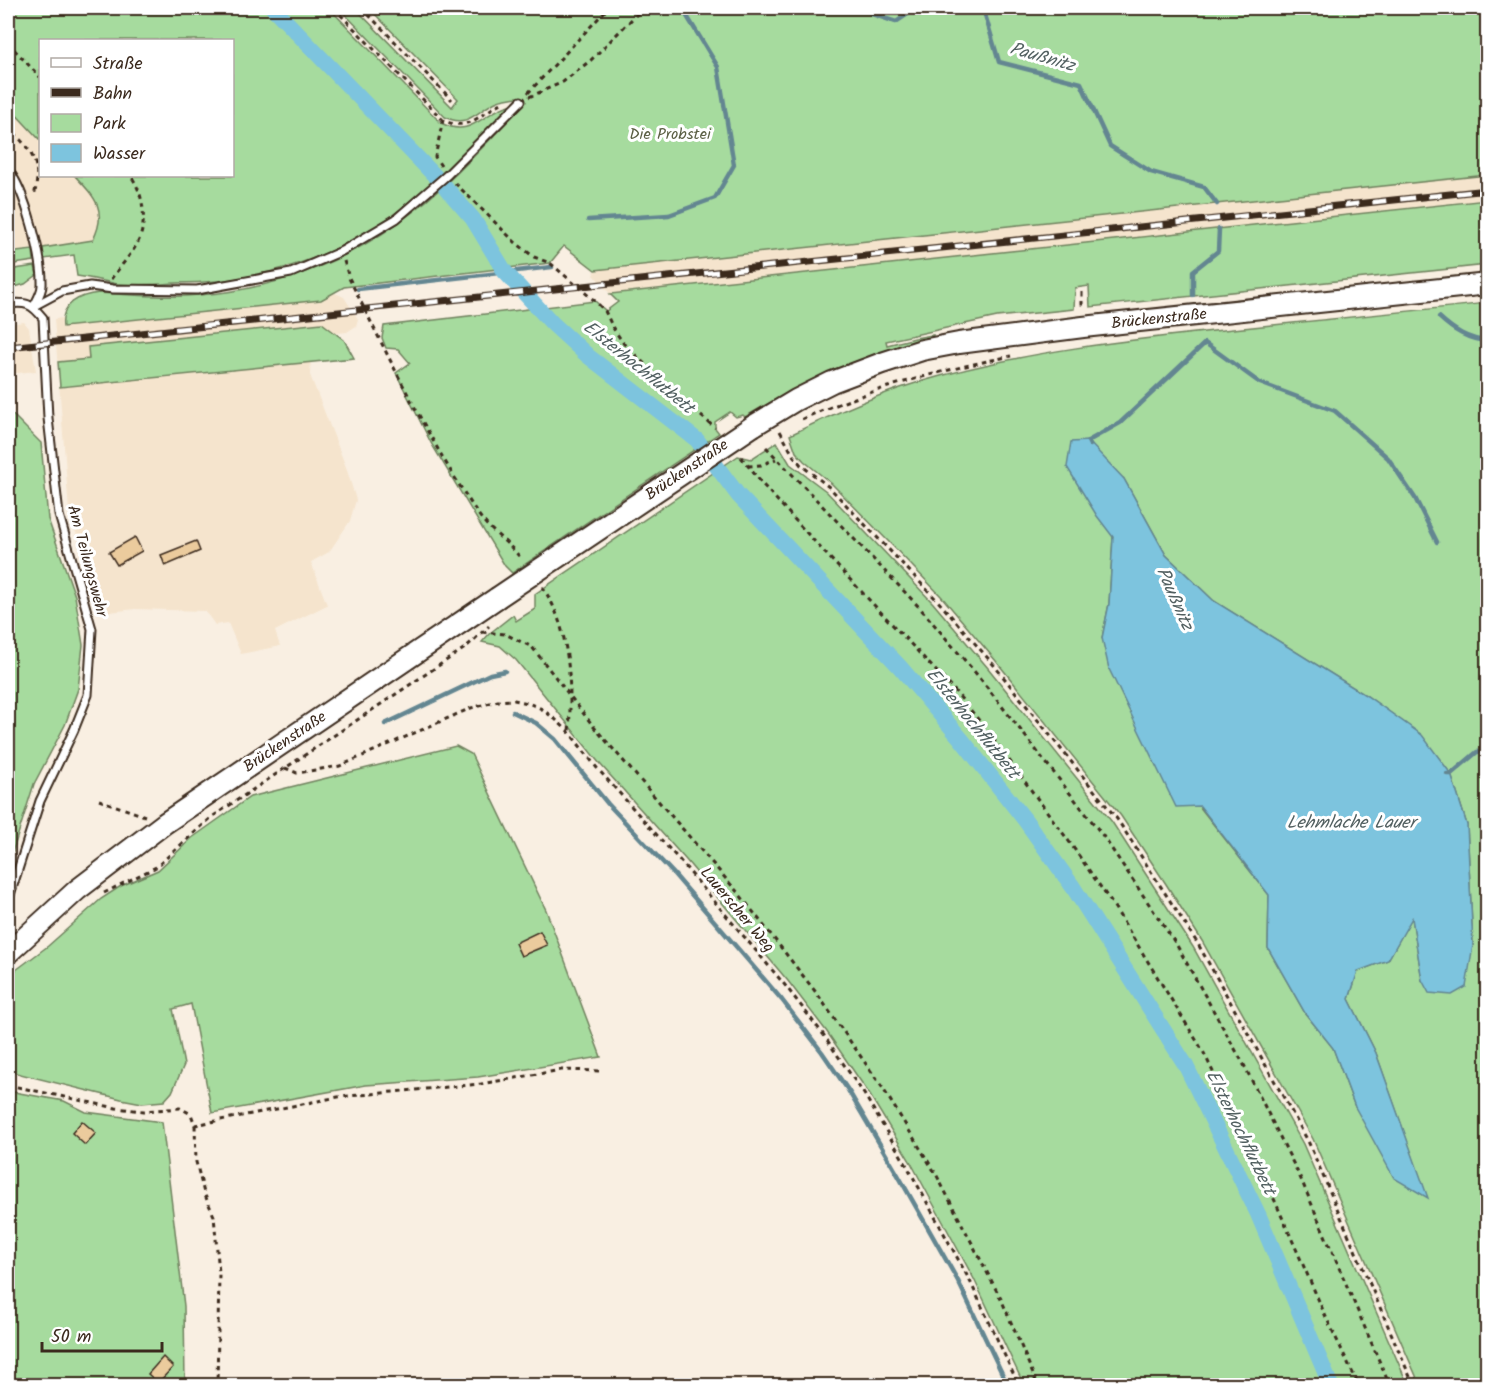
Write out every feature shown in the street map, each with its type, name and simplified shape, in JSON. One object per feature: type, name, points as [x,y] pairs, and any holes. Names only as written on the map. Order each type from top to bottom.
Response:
[{"type":"main road","name":"Brückenstraße","points":[[8,953],[77,890],[165,823],[497,598],[762,430],[796,399],[832,382],[922,350],[959,343],[1072,328],[1488,284]]},
{"type":"lane","points":[[8,304],[21,302],[34,306],[62,291],[90,286],[197,290],[291,273],[342,250],[396,219],[447,175],[521,101]]},
{"type":"lane","points":[[8,170],[18,186],[37,249],[42,286],[34,306]]},
{"type":"lane","name":"Am Teilungswehr","points":[[8,901],[40,801],[88,695],[92,629],[59,515],[48,418],[43,318],[34,306]]},
{"type":"path","points":[[334,8],[443,120],[453,125],[468,123],[500,104],[521,101],[563,82],[591,60],[644,8]]},
{"type":"path","points":[[362,8],[452,100]]},
{"type":"path","points":[[521,101],[608,8]]},
{"type":"path","points":[[8,43],[39,76]]},
{"type":"path","points":[[443,120],[435,157],[447,175],[515,242],[534,257],[550,262],[606,311],[613,328],[624,344],[677,396],[715,428]]},
{"type":"path","points":[[8,126],[28,147],[38,170],[29,218]]},
{"type":"path","points":[[104,288],[137,244],[143,224],[142,202],[131,177]]},
{"type":"path","points":[[342,250],[348,278],[415,409],[479,516],[493,533],[514,549],[527,566]]},
{"type":"path","points":[[1082,292],[1082,305]]},
{"type":"path","points":[[796,421],[874,390],[1015,355]]},
{"type":"path","points":[[762,430],[779,429],[788,425]]},
{"type":"path","points":[[779,429],[801,465],[829,488],[937,600],[1008,683],[1124,828],[1198,944],[1308,1141],[1414,1386]]},
{"type":"path","points":[[766,447],[912,600],[980,677],[1101,832],[1176,944],[1244,1065],[1300,1177],[1390,1386]]},
{"type":"path","points":[[741,457],[826,554],[954,690],[1062,830],[1113,905],[1203,1051],[1275,1201],[1359,1386]]},
{"type":"path","points":[[748,466],[761,465],[776,459]]},
{"type":"path","points":[[539,583],[552,600],[565,645],[571,698],[569,732]]},
{"type":"path","points":[[100,895],[156,867],[212,817],[465,648],[490,625]]},
{"type":"path","points":[[482,632],[505,634],[532,647],[644,787],[740,895],[818,995],[936,1174],[1002,1301],[1038,1386]]},
{"type":"path","name":"Lauerscher Weg","points":[[285,768],[297,773],[340,766],[471,708],[498,701],[514,700],[542,709],[569,732],[597,768],[737,928],[824,1034],[864,1094],[906,1164],[970,1281],[1019,1386]]},
{"type":"path","points":[[195,1125],[338,1097],[481,1084],[561,1070],[601,1071]]},
{"type":"path","points":[[8,1085],[116,1108],[144,1111],[180,1108],[191,1114],[195,1125],[196,1162],[204,1193],[214,1216],[219,1273],[217,1386]]},
{"type":"shaded area","points":[[8,89],[39,123],[39,177],[91,177],[102,188],[106,238],[8,253]]},
{"type":"shaded area","points":[[1487,175],[1487,200],[610,294],[594,275],[595,270]]},
{"type":"shaded area","points":[[328,290],[344,297],[358,319],[356,326],[347,332],[312,336],[310,375],[346,467],[356,500],[350,521],[329,552],[311,562],[327,605],[275,631],[280,646],[241,654],[228,623],[215,625],[205,611],[135,609],[101,613],[69,510],[54,319]]},
{"type":"shaded area","points":[[24,322],[29,328],[36,371],[8,374],[8,324]]},
{"type":"green space","points":[[8,8],[329,8],[441,123],[461,128],[469,126],[500,108],[510,105],[454,162],[409,202],[344,245],[262,274],[205,282],[146,285],[117,284],[77,276],[74,255],[44,259],[43,248],[93,240],[99,212],[93,198],[76,177],[234,177],[234,39],[39,39],[39,139],[8,106]]},
{"type":"green space","name":"Die Probstei","points":[[339,8],[355,8],[452,107],[458,99],[369,8],[1487,8],[1487,175],[595,270],[564,246],[550,263],[344,287],[321,300],[63,327],[63,319],[68,307],[72,302],[85,296],[99,293],[174,296],[225,292],[277,281],[328,263],[376,238],[415,210],[464,166],[524,104],[517,97],[510,98],[491,104],[461,121],[445,117]]},
{"type":"green space","points":[[1487,200],[1487,265],[1090,307],[1089,286],[1075,288],[1074,309],[997,317],[886,341],[887,345],[933,335],[933,337],[860,360],[813,380],[745,417],[743,415],[736,417],[730,412],[715,422],[715,428],[719,433],[512,573],[505,566],[431,443],[396,373],[410,363],[398,349],[386,348],[382,338],[384,326],[595,301],[606,311],[618,302],[610,294]]},
{"type":"green space","points":[[33,250],[34,261],[8,265],[8,253]]},
{"type":"green space","points":[[35,266],[37,275],[25,284],[8,289],[8,270]]},
{"type":"green space","points":[[1487,303],[1487,1385],[1420,1385],[1313,1139],[1202,941],[1121,816],[941,596],[832,484],[804,461],[796,452],[790,435],[852,406],[900,388],[996,362],[1037,354],[1161,337]],"holes":[[[1124,479],[1166,555],[1214,601],[1367,696],[1421,735],[1451,774],[1467,825],[1473,945],[1422,980],[1412,917],[1388,960],[1358,971],[1349,999],[1376,1053],[1427,1197],[1355,1107],[1333,1048],[1305,1013],[1268,948],[1269,895],[1199,806],[1102,638],[1109,604],[1113,537]]]},
{"type":"green space","points":[[322,323],[344,340],[354,358],[60,387],[58,362],[89,359],[88,347]]},
{"type":"green space","points":[[13,415],[41,443],[48,519],[75,596],[83,645],[78,689],[65,725],[34,784],[8,866],[8,416]]},
{"type":"green space","name":"Elsterhochflutbett","points":[[777,442],[790,464],[826,491],[933,603],[1112,822],[1193,947],[1303,1144],[1408,1385],[1024,1385],[974,1279],[910,1161],[868,1092],[827,1032],[788,981],[686,860],[600,764],[516,660],[500,646],[482,642],[513,615],[516,621],[535,609],[535,594],[738,456],[751,459]]},
{"type":"green space","points":[[456,746],[471,754],[546,910],[601,1057],[478,1077],[366,1085],[212,1113],[191,1004],[173,1009],[184,1065],[172,1092],[164,1101],[142,1103],[121,1099],[8,1071],[8,976],[48,946],[101,899],[121,886],[158,870],[192,838],[250,797]]},
{"type":"green space","points":[[8,1091],[64,1101],[86,1112],[162,1122],[184,1306],[185,1385],[8,1385]]},
{"type":"water","name":"Lehmlache Lauer","points":[[1088,441],[1124,479],[1166,555],[1214,601],[1367,696],[1422,735],[1451,774],[1467,825],[1473,945],[1466,987],[1452,995],[1429,993],[1422,980],[1412,918],[1388,960],[1358,971],[1349,999],[1376,1053],[1428,1198],[1394,1178],[1355,1107],[1333,1048],[1305,1013],[1268,948],[1269,895],[1200,806],[1176,807],[1109,669],[1102,638],[1109,604],[1113,537],[1097,516],[1067,467],[1071,442]]},
{"type":"building","points":[[135,537],[142,551],[117,565],[109,552]]},
{"type":"building","points":[[196,541],[200,551],[165,566],[161,555]]},
{"type":"building","points":[[540,931],[547,945],[521,956],[515,943]]},
{"type":"building","points":[[82,1121],[96,1133],[85,1145],[72,1133]]},
{"type":"building","points":[[163,1357],[173,1367],[158,1383],[148,1374]]},
{"type":"waterway","name":"Elsterhochflutbett","points":[[273,8],[435,176]]},
{"type":"waterway","points":[[588,220],[669,215],[715,198],[734,165],[718,67],[682,8]]},
{"type":"waterway","points":[[869,8],[872,14],[896,22],[917,8]]},
{"type":"waterway","name":"Paußnitz","points":[[983,8],[999,62],[1081,83],[1110,146],[1151,172],[1204,187],[1217,204]]},
{"type":"waterway","name":"Elsterhochflutbett","points":[[446,188],[473,219],[505,272],[553,324],[588,356],[697,440],[738,495],[900,667],[962,740],[1025,820],[1073,887],[1185,1064],[1258,1214],[1331,1386]]},
{"type":"waterway","name":"Paußnitz","points":[[1193,295],[1193,271],[1218,251],[1219,229]]},
{"type":"waterway","points":[[358,289],[552,267]]},
{"type":"waterway","points":[[1439,317],[1461,334],[1488,341]]},
{"type":"waterway","points":[[1090,445],[1088,441],[1120,423],[1205,343],[1260,383],[1335,411],[1388,458],[1415,498],[1437,542]]},
{"type":"waterway","points":[[385,724],[490,674],[505,671]]},
{"type":"waterway","points":[[513,712],[536,723],[555,739],[608,804],[673,873],[782,1000],[822,1052],[848,1090],[958,1281],[1008,1386]]},
{"type":"waterway","name":"Paußnitz","points":[[1447,774],[1451,774],[1477,752],[1488,751]]},
{"type":"railway","points":[[8,347],[1488,190]]}]
